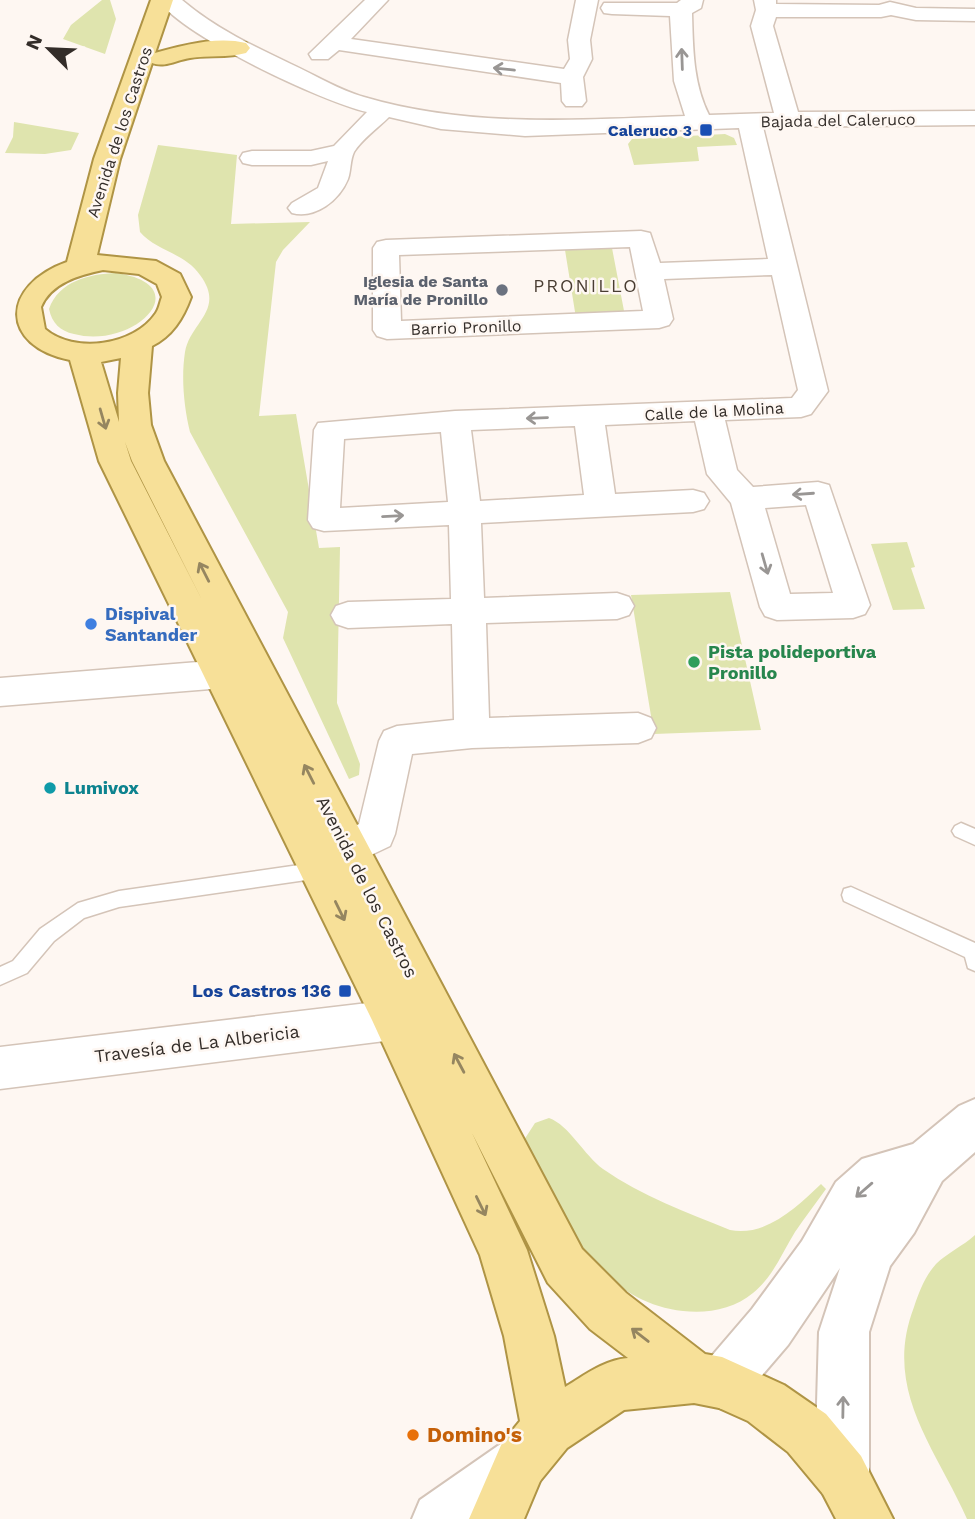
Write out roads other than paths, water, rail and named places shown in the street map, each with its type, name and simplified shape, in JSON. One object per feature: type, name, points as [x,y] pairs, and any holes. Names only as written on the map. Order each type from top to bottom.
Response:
[{"type":"main road","name":"Avenida de los Castros","points":[[126,262],[115,243],[110,225],[116,194],[153,75],[161,59],[164,10]]},
{"type":"main road","name":"Avenida de los Castros","points":[[80,266],[107,159],[164,10]]},
{"type":"main road","points":[[161,59],[188,51],[238,48]]},
{"type":"main road","points":[[0,294],[46,282],[80,266],[126,262],[145,265],[172,282],[177,295],[176,308],[169,321],[137,343],[111,351],[83,353],[46,344],[34,335],[27,324],[26,309],[29,302],[46,282]]},
{"type":"main road","points":[[0,312],[27,324]]},
{"type":"main road","name":"Avenida de los Castros","points":[[137,343],[133,393],[135,425],[148,461],[334,860],[393,1020],[503,1250],[529,1336],[534,1446]]},
{"type":"main road","name":"Avenida de los Castros","points":[[83,353],[116,461],[223,674],[334,860],[565,1266],[608,1311],[708,1380],[766,1403],[807,1433],[854,1497]]},
{"type":"main road","points":[[854,1497],[845,1332],[870,1253],[897,1216],[925,1164],[975,1122]]},
{"type":"main road","points":[[439,1519],[616,1385],[708,1380],[770,1327],[819,1258],[853,1199],[879,1176],[925,1164]]},
{"type":"main road","points":[[496,1519],[534,1446]]},
{"type":"street","points":[[293,73],[334,43],[377,0]]},
{"type":"street","points":[[581,128],[576,114],[572,77],[581,59],[579,40],[587,0]]},
{"type":"street","points":[[788,119],[762,26],[766,5],[881,11],[892,4],[916,15],[975,15]]},
{"type":"street","points":[[612,8],[687,5],[682,71],[687,92],[700,122]]},
{"type":"street","name":"Bajada del Caleruco","points":[[164,10],[354,102],[383,110],[474,126],[525,130],[788,119],[975,118]]},
{"type":"street","points":[[334,43],[493,68],[572,77]]},
{"type":"street","points":[[252,158],[311,158],[342,151],[383,110]]},
{"type":"street","name":"Calle de la Molina","points":[[465,512],[324,520],[329,430],[455,421],[801,407],[813,391],[749,121]]},
{"type":"street","points":[[301,208],[317,203],[338,179],[342,151]]},
{"type":"street","name":"Barrio Pronillo","points":[[641,239],[649,272],[659,319],[387,330],[386,248],[641,239]]},
{"type":"street","points":[[649,272],[784,266]]},
{"type":"street","points":[[708,412],[722,474],[746,499]]},
{"type":"street","points":[[589,416],[601,507]]},
{"type":"street","points":[[455,421],[465,512],[472,733]]},
{"type":"street","points":[[465,512],[601,507],[693,500]]},
{"type":"street","points":[[348,615],[617,606]]},
{"type":"street","points":[[0,692],[223,674]]},
{"type":"street","points":[[334,860],[376,834],[397,741],[472,733],[638,728]]},
{"type":"street","name":"Travesía de La Albericia","points":[[0,1068],[393,1020]]},
{"type":"lane","points":[[0,976],[20,967],[47,935],[78,911],[119,899],[334,860]]},
{"type":"lane","points":[[851,895],[974,951],[975,962]]},
{"type":"place","name":"Caleruco 3","points":[[706,130]]},
{"type":"place","name":"Iglesia de Santa María de Pronillo","points":[[502,290]]},
{"type":"place","name":"Dispival Santander","points":[[91,624]]},
{"type":"place","name":"Pista polideportiva Pronillo","points":[[694,662]]},
{"type":"place","name":"Lumivox","points":[[50,788]]},
{"type":"place","name":"Los Castros 136","points":[[345,991]]},
{"type":"place","name":"Domino's","points":[[413,1435]]},
{"type":"district","name":"PRONILLO","points":[[586,286]]}]
